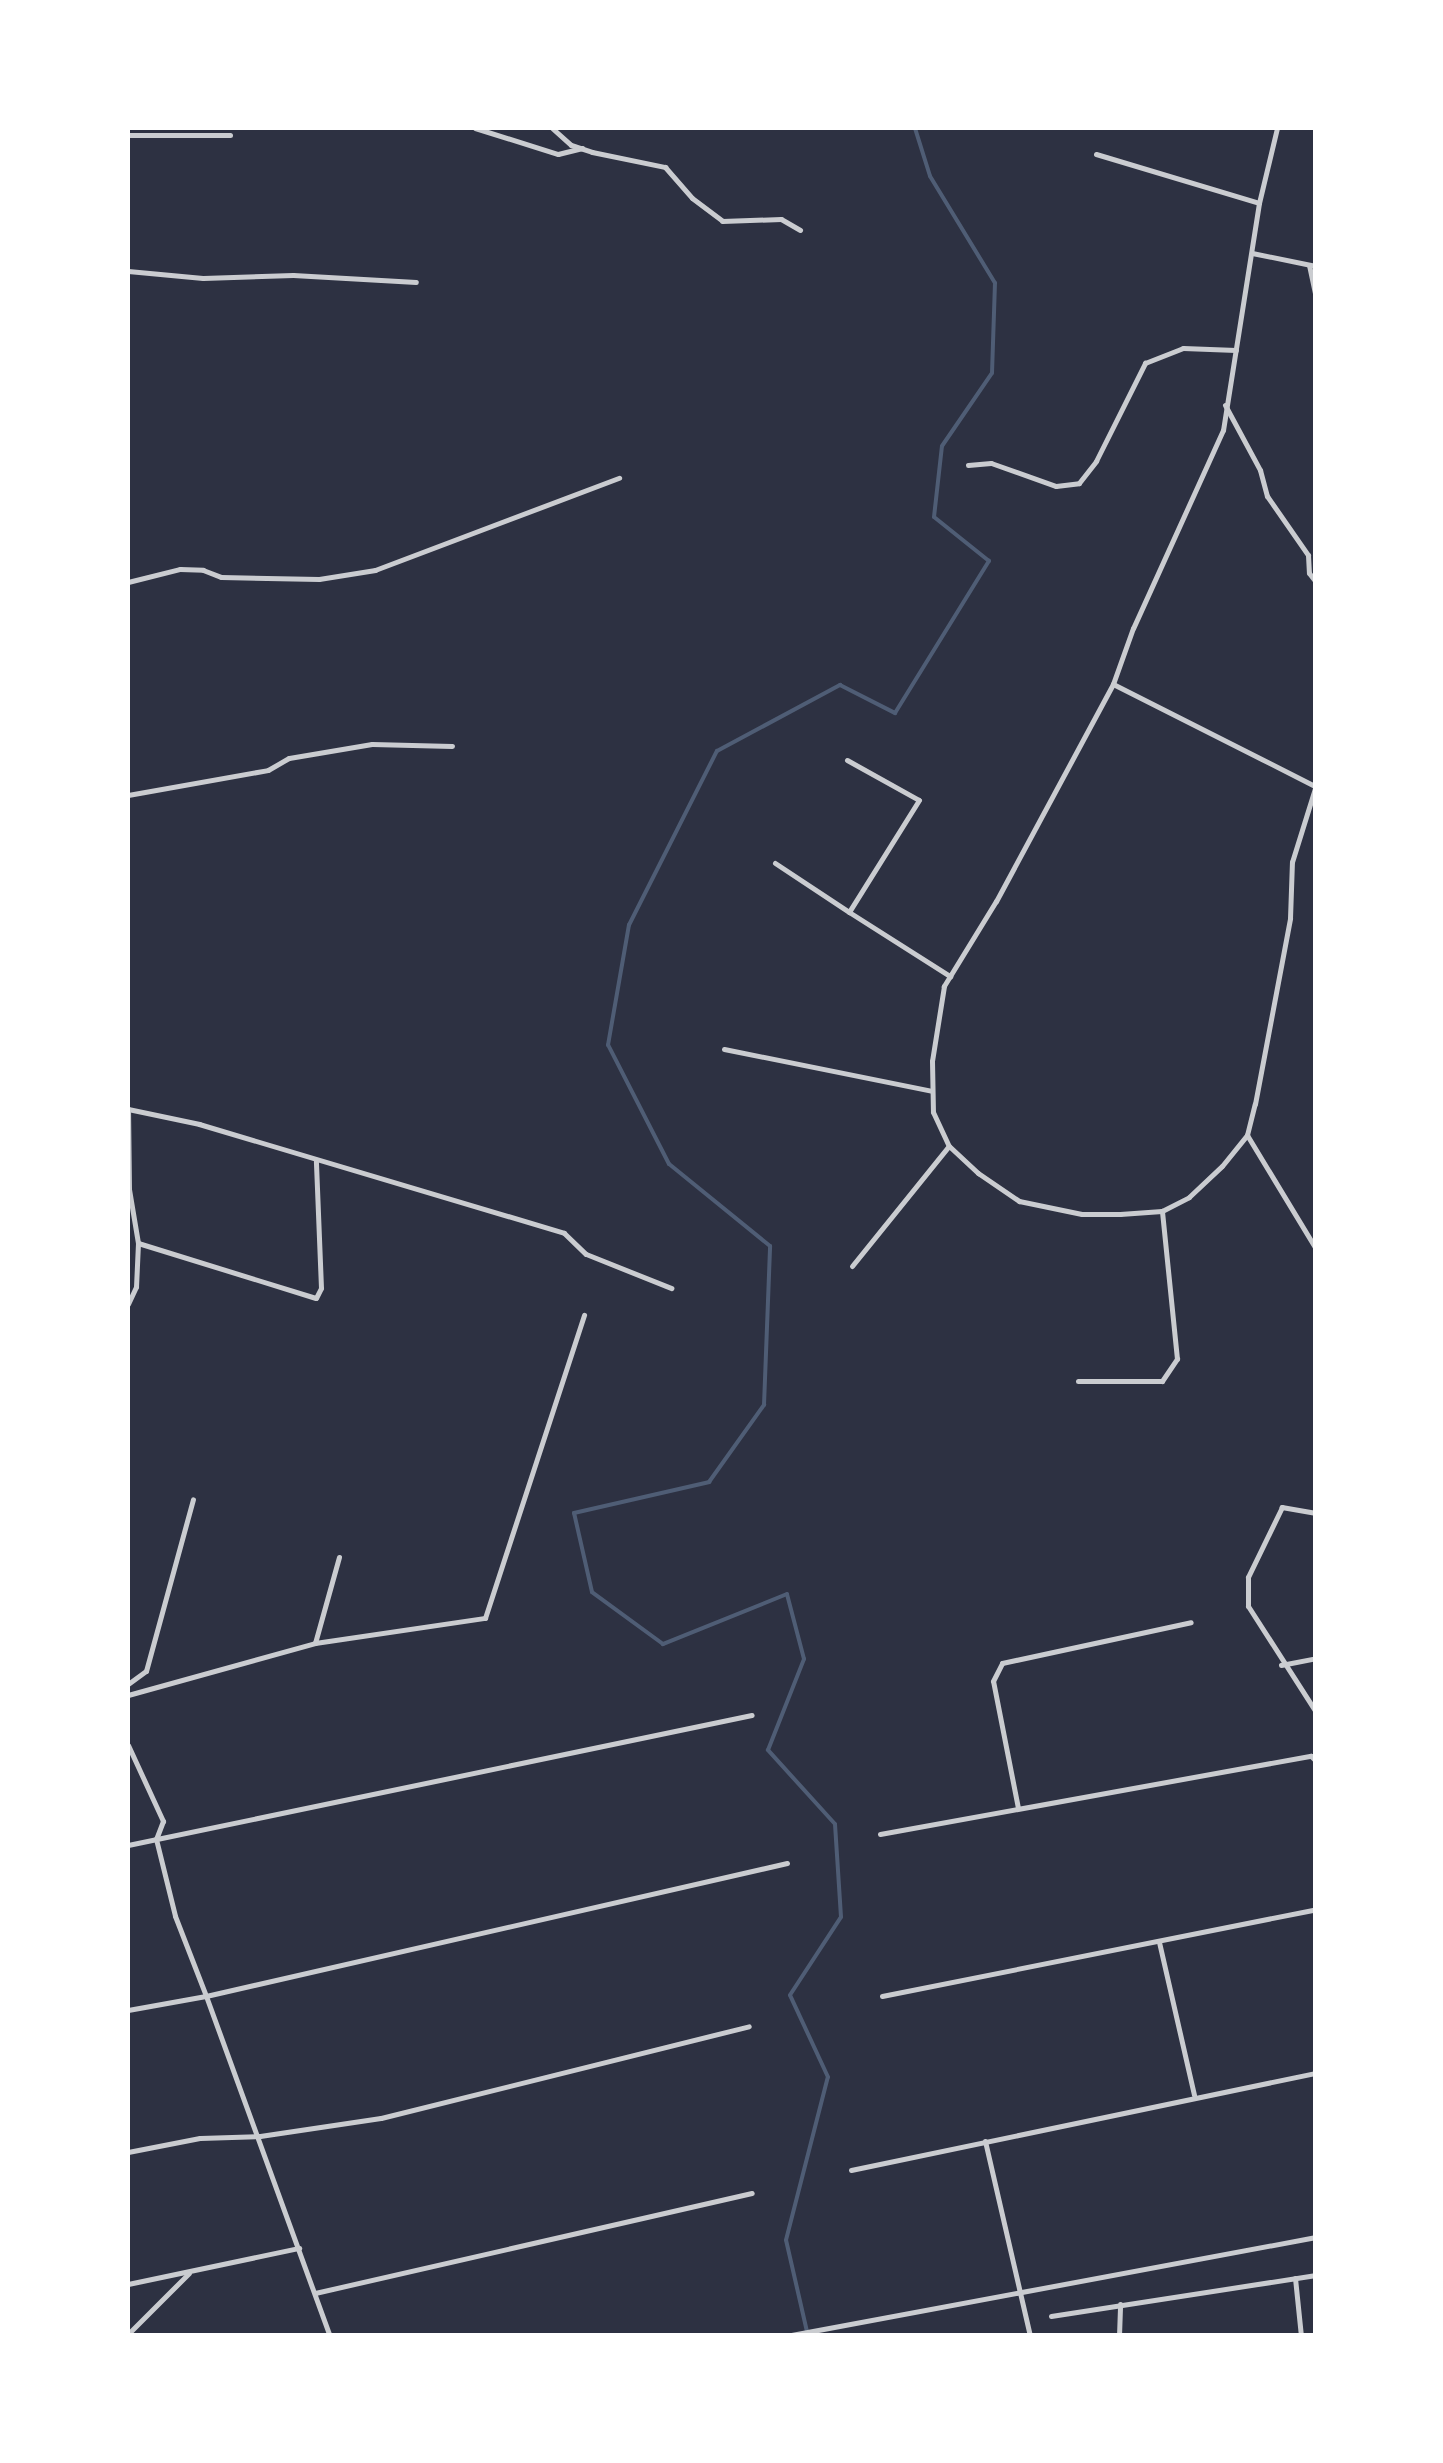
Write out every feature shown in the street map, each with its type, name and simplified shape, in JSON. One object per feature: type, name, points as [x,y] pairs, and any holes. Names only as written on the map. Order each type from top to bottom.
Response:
[{"type":"street","points":[[476,128],[558,154],[582,148]]},
{"type":"street","points":[[552,128],[582,148],[665,166],[692,198],[722,222],[781,219],[800,230]]},
{"type":"street","points":[[1113,684],[1315,785],[1292,862],[1290,918],[1247,1135],[1200,1186],[1162,1212],[1082,1214],[1019,1202],[949,1146],[932,1112],[936,1018],[950,976],[996,901],[1113,684],[1133,628],[1223,430],[1224,404],[1259,203],[1277,128]]},
{"type":"street","points":[[128,135],[230,135]]},
{"type":"street","points":[[1096,154],[1259,203]]},
{"type":"street","points":[[1252,254],[1312,265],[1316,299]]},
{"type":"street","points":[[128,271],[203,278],[293,275],[416,282]]},
{"type":"street","points":[[968,466],[991,463],[1056,486],[1079,483],[1096,461],[1145,363],[1182,348],[1236,350]]},
{"type":"street","points":[[1224,404],[1260,470],[1268,496],[1308,555],[1309,573],[1316,582]]},
{"type":"street","points":[[128,582],[180,569],[203,570],[222,578],[318,579],[375,570],[620,478]]},
{"type":"street","points":[[128,795],[268,770],[289,758],[357,746],[452,746]]},
{"type":"street","points":[[848,760],[919,800],[850,912]]},
{"type":"street","points":[[774,863],[950,976]]},
{"type":"street","points":[[724,1049],[932,1090]]},
{"type":"street","points":[[128,1304],[136,1287],[138,1243],[128,1188],[128,1109],[199,1124],[564,1233],[586,1254],[671,1288]]},
{"type":"street","points":[[1247,1135],[1316,1249]]},
{"type":"street","points":[[852,1266],[949,1146]]},
{"type":"street","points":[[138,1243],[316,1298],[321,1288],[316,1162]]},
{"type":"street","points":[[1078,1381],[1162,1382],[1177,1360],[1162,1212]]},
{"type":"street","points":[[128,1694],[315,1643],[485,1618],[584,1316]]},
{"type":"street","points":[[128,1684],[146,1671],[194,1499]]},
{"type":"street","points":[[1316,1513],[1282,1506],[1248,1577],[1248,1606],[1281,1664],[1316,1712]]},
{"type":"street","points":[[315,1643],[339,1557]]},
{"type":"street","points":[[1018,1808],[993,1681],[1002,1663],[1191,1622]]},
{"type":"street","points":[[1281,1664],[1316,1658]]},
{"type":"street","points":[[128,1846],[752,1715]]},
{"type":"street","points":[[128,1744],[164,1821],[156,1839],[175,1916],[260,2136],[330,2336]]},
{"type":"street","points":[[880,1834],[1018,1808],[1064,1804],[1311,1756],[1316,1760]]},
{"type":"street","points":[[128,2010],[206,1996],[787,1863]]},
{"type":"street","points":[[882,1996],[1316,1909]]},
{"type":"street","points":[[1159,1942],[1194,2096]]},
{"type":"street","points":[[128,2152],[200,2138],[260,2136],[381,2118],[749,2026]]},
{"type":"street","points":[[850,2170],[1316,2073]]},
{"type":"street","points":[[984,2141],[1030,2336]]},
{"type":"street","points":[[316,2293],[752,2193]]},
{"type":"street","points":[[786,2336],[841,2322],[1022,2293],[1316,2237]]},
{"type":"street","points":[[128,2284],[300,2248]]},
{"type":"street","points":[[128,2334],[190,2271]]},
{"type":"street","points":[[1051,2316],[1316,2276]]},
{"type":"street","points":[[1295,2278],[1301,2336]]},
{"type":"street","points":[[1118,2336],[1120,2304]]},
{"type":"waterway","points":[[808,2336],[786,2240],[828,2077],[790,1995],[841,1917],[835,1824],[768,1750],[804,1659],[787,1594],[663,1644],[592,1592],[574,1513],[709,1482],[764,1405],[770,1246],[669,1164],[608,1045],[629,925],[717,751],[840,685],[895,713],[989,561],[934,517],[942,446],[992,373],[995,283],[930,176],[915,128]]}]
